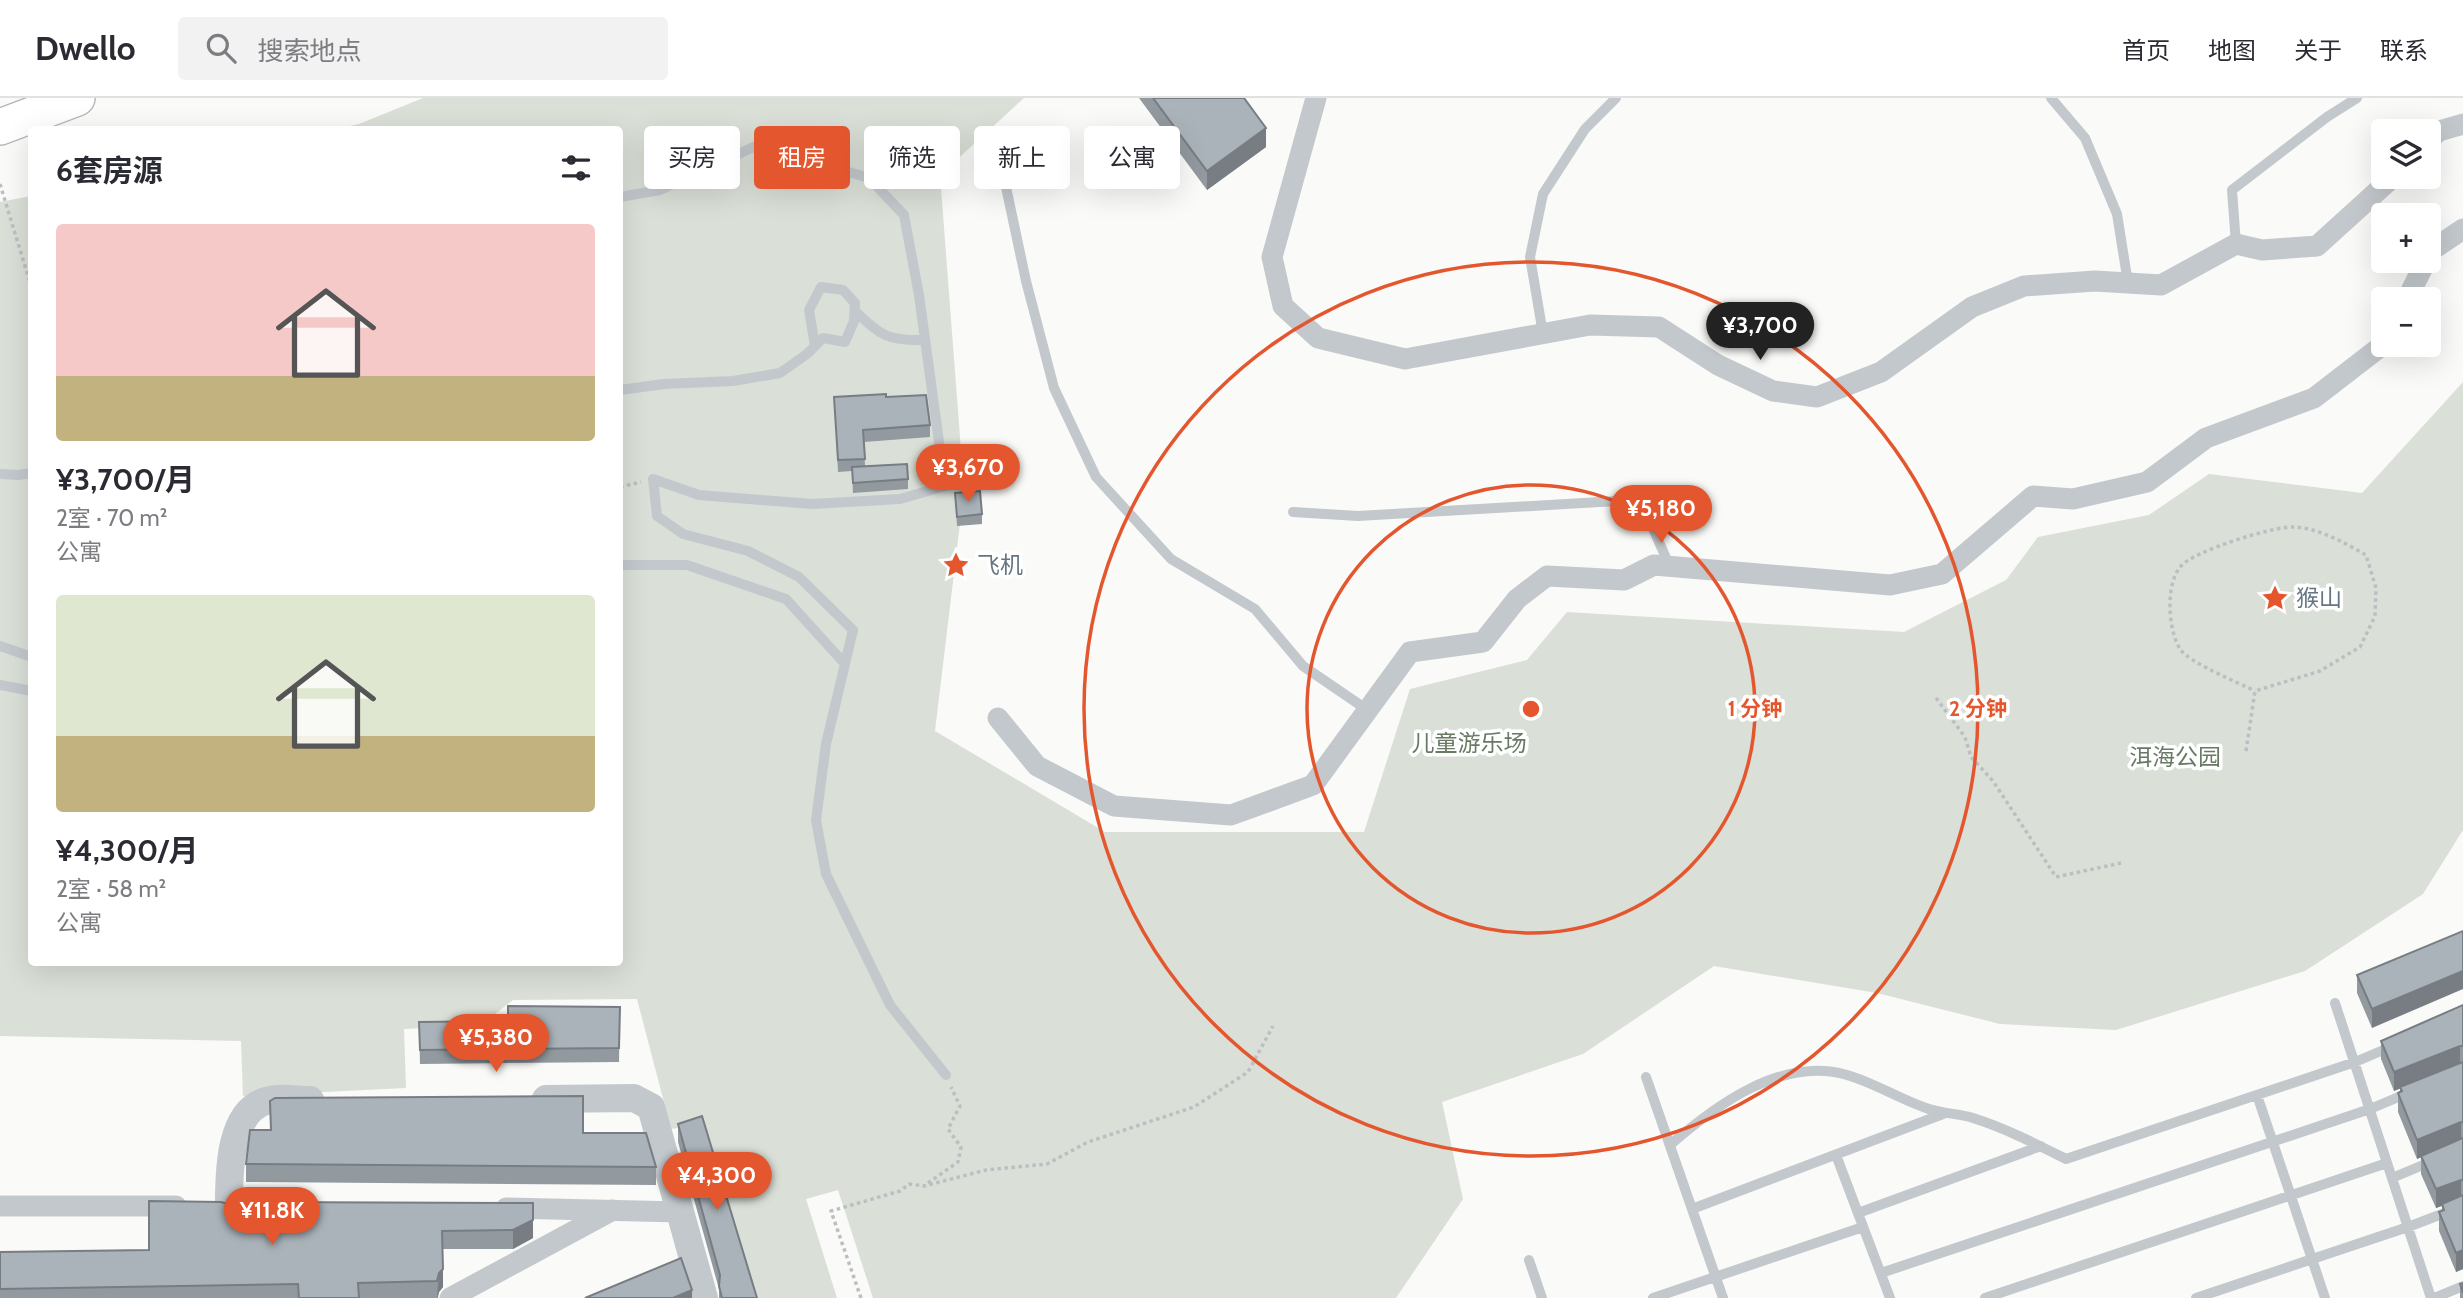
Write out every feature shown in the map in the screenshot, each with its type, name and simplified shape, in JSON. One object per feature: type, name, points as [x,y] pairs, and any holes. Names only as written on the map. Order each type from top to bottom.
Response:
[{"type":"main road","points":[[0,127],[77,98]]},
{"type":"street","points":[[1316,98],[1272,257],[1283,306],[1318,338],[1405,359],[1590,325],[1659,327],[1718,365],[1773,391],[1817,397],[1881,372],[1972,307],[2024,286],[2095,281],[2161,285],[2236,244],[2262,250],[2317,246],[2380,189]]},
{"type":"street","points":[[2441,130],[2463,124]]},
{"type":"street","points":[[2441,244],[2463,229]]},
{"type":"street","points":[[998,718],[1037,766],[1114,806],[1231,815],[1313,785],[1410,652],[1483,642],[1517,599],[1547,576],[1624,580],[1654,565],[1890,585],[1942,575],[2033,496],[2073,499],[2147,482],[2206,438],[2314,398],[2371,354]]},
{"type":"street","points":[[526,1099],[634,1098],[651,1107],[704,1298]]},
{"type":"street","points":[[0,1206],[236,1206],[229,1173],[235,1139],[242,1122],[252,1111],[270,1100],[337,1099]]},
{"type":"street","points":[[491,1208],[681,1212]]},
{"type":"street","points":[[450,1298],[615,1209]]},
{"type":"lane","points":[[1543,334],[1530,257],[1543,194],[1585,129],[1616,98]]},
{"type":"lane","points":[[2051,98],[2085,138],[2117,214],[2129,283]]},
{"type":"lane","points":[[2236,244],[2232,190],[2327,117],[2357,98]]},
{"type":"lane","points":[[623,196],[660,190],[758,145],[869,178],[904,215],[945,486],[900,499],[812,505],[699,495],[653,479],[657,516],[683,534],[748,551],[799,577],[853,630],[826,744],[816,820],[826,874],[890,1005],[946,1075]]},
{"type":"lane","points":[[1006,189],[1026,281],[1054,388],[1096,477],[1171,559],[1255,609],[1303,666],[1366,709]]},
{"type":"lane","points":[[623,390],[664,384],[733,382],[780,373],[815,346],[823,338],[845,342],[854,321],[855,303],[843,290],[821,287],[810,310],[815,346]]},
{"type":"lane","points":[[855,311],[877,332],[900,341],[925,340]]},
{"type":"lane","points":[[0,474],[28,474]]},
{"type":"lane","points":[[1293,513],[1359,516],[1617,501],[1648,517],[1671,567]]},
{"type":"lane","points":[[623,565],[687,565],[786,599],[845,664]]},
{"type":"lane","points":[[0,646],[28,656]]},
{"type":"lane","points":[[0,685],[28,690]]},
{"type":"lane","points":[[2335,1003],[2432,1298],[2463,1286]]},
{"type":"lane","points":[[1670,1145],[1704,1117],[1742,1092],[1776,1079],[1813,1071],[1829,1071],[1846,1075],[1930,1110],[1949,1111],[1983,1121],[2066,1159],[2355,1062],[2403,1041]]},
{"type":"lane","points":[[1646,1077],[1723,1298]]},
{"type":"lane","points":[[1881,1273],[2370,1109],[2416,1090]]},
{"type":"lane","points":[[2257,1095],[2325,1298]]},
{"type":"lane","points":[[1692,1209],[1949,1111]]},
{"type":"lane","points":[[1858,1213],[2041,1146]]},
{"type":"lane","points":[[2392,1178],[2451,1153]]},
{"type":"lane","points":[[1836,1154],[1890,1298]]},
{"type":"lane","points":[[1985,1298],[2387,1163]]},
{"type":"lane","points":[[2196,1298],[2463,1206]]},
{"type":"lane","points":[[1653,1298],[1863,1227]]},
{"type":"lane","points":[[1529,1260],[1542,1298]]},
{"type":"path","points":[[0,184],[28,276]]},
{"type":"path","points":[[623,486],[653,479]]},
{"type":"path","points":[[2292,527],[2335,537],[2366,555],[2376,588],[2375,616],[2360,647],[2320,671],[2255,691],[2206,667],[2180,650],[2170,619],[2171,589],[2180,566],[2215,548],[2247,537],[2292,527]]},
{"type":"path","points":[[2246,751],[2255,691]]},
{"type":"path","points":[[1936,698],[1965,737],[1971,757],[1993,781],[2056,877],[2122,863]]},
{"type":"path","points":[[861,1298],[831,1211],[900,1191],[909,1184],[924,1185],[986,1170],[1047,1164],[1088,1142],[1195,1107],[1248,1072],[1273,1026]]},
{"type":"path","points":[[924,1185],[958,1162],[961,1147],[948,1129],[960,1106],[946,1075]]},
{"type":"green space","name":"洱海公园","points":[[423,98],[1024,98],[993,126],[974,126],[974,144],[960,157],[960,126],[864,126],[864,189],[941,189],[964,490],[935,731],[1105,832],[1364,832],[1410,689],[1527,660],[1567,612],[1904,632],[2006,580],[2038,537],[2149,515],[2209,474],[2362,493],[2463,382],[2463,830],[2423,894],[2305,971],[2116,1030],[2000,1024],[1877,993],[1714,966],[1583,1054],[1442,1102],[1463,1199],[1396,1298],[873,1298],[838,1190],[806,1199],[837,1298],[757,1298],[702,1124],[671,1129],[637,999],[513,1000],[481,1025],[404,1029],[406,1088],[243,1096],[241,1041],[0,1036],[0,202],[28,197],[28,966],[623,966],[623,126],[350,126]]},
{"type":"building","points":[[1153,98],[1244,98],[1266,128],[1207,171],[1180,134],[1180,126],[1174,126]]},
{"type":"building","points":[[886,394],[886,397],[926,395],[930,425],[863,430],[865,459],[838,460],[834,397]]},
{"type":"building","points":[[907,464],[908,479],[853,483],[852,467]]},
{"type":"building","points":[[980,491],[982,514],[957,517],[955,493]]},
{"type":"building","points":[[2463,931],[2463,971],[2372,1009],[2357,975]]},
{"type":"building","points":[[2463,1005],[2463,1046],[2394,1072],[2381,1041]]},
{"type":"building","points":[[508,1006],[620,1007],[619,1048],[420,1050],[419,1022],[508,1021]]},
{"type":"building","points":[[2463,1062],[2463,1122],[2417,1140],[2398,1093],[2402,1091],[2400,1087]]},
{"type":"building","points":[[583,1096],[583,1133],[646,1133],[656,1167],[246,1164],[250,1130],[271,1130],[270,1101],[275,1098]]},
{"type":"building","points":[[702,1116],[757,1298],[722,1298],[720,1275],[678,1124]]},
{"type":"building","points":[[2463,1138],[2463,1180],[2436,1189],[2421,1156]]},
{"type":"building","points":[[2463,1195],[2463,1250],[2456,1253],[2439,1212],[2444,1210],[2442,1204]]},
{"type":"building","points":[[149,1201],[228,1204],[533,1203],[533,1220],[513,1230],[442,1231],[443,1269],[437,1281],[358,1283],[359,1298],[299,1298],[298,1284],[0,1289],[0,1252],[149,1250]]},
{"type":"building","points":[[681,1258],[692,1290],[673,1298],[585,1298]]},
{"type":"place","name":"飞机","points":[[956,565]]},
{"type":"place","name":"猴山","points":[[2275,598]]},
{"type":"park label","name":"儿童游乐场","points":[[1469,743]]}]
